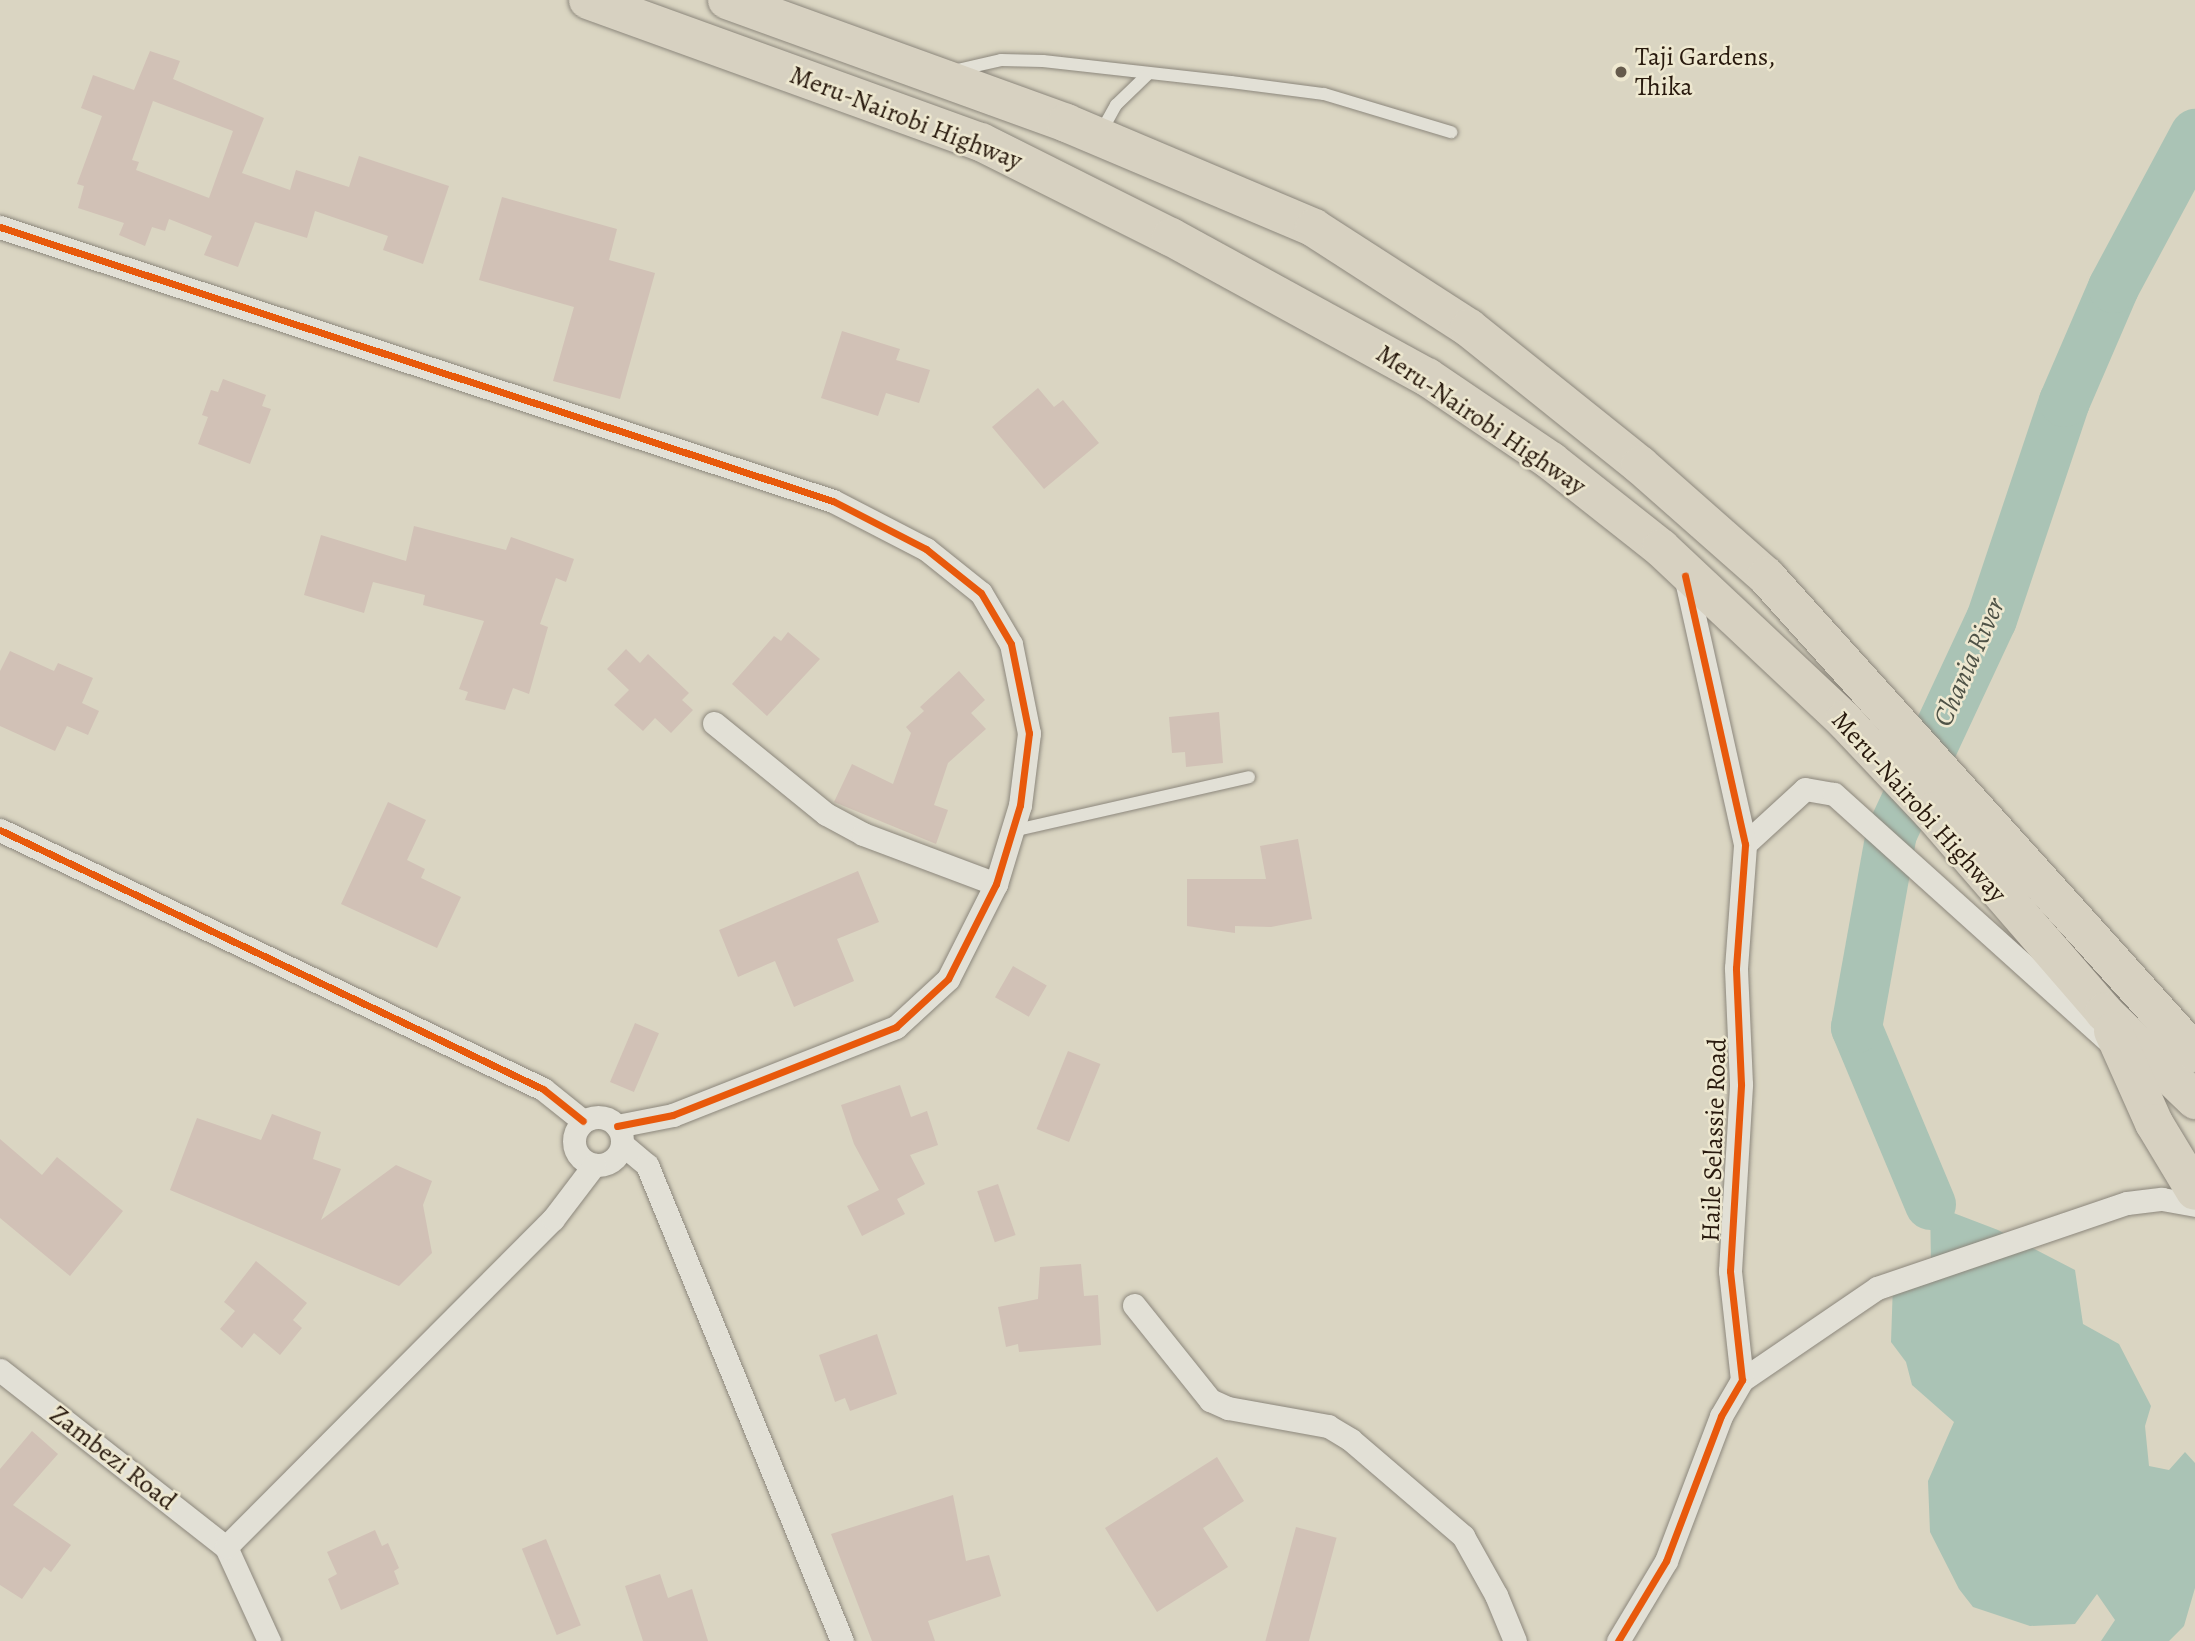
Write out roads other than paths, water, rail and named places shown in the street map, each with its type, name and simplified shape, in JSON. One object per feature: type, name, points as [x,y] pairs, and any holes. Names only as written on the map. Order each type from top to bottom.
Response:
[{"type":"highway","name":"Meru-Nairobi Highway","points":[[588,0],[981,142],[1171,237],[1427,377],[1551,461],[1661,548],[1685,576],[1844,720],[1947,803],[2180,1032],[2195,1053]]},
{"type":"highway","name":"Meru-Nairobi Highway","points":[[727,0],[1098,137],[1314,228],[1469,328],[1640,465],[1766,576],[1867,689],[1947,803],[2104,1012],[2195,1100]]},
{"type":"highway","points":[[2104,1012],[2154,1123],[2195,1191]]},
{"type":"street","points":[[0,227],[833,501],[926,550],[981,593],[1011,644],[1029,733],[1012,831],[996,884],[948,979],[896,1027],[620,1135]]},
{"type":"street","name":"Haile Selassie Road","points":[[1685,576],[1745,844],[1736,968],[1741,1084],[1730,1271],[1742,1380]]},
{"type":"street","points":[[714,723],[826,814],[863,834],[996,884]]},
{"type":"street","points":[[1745,844],[1805,789],[1826,790],[1844,802],[1910,865],[2122,1053]]},
{"type":"street","points":[[0,830],[543,1089],[583,1121]]},
{"type":"street","points":[[620,1135],[612,1160],[594,1165],[585,1162],[574,1147],[573,1138],[583,1121],[601,1116],[620,1135],[647,1165],[842,1641]]},
{"type":"street","points":[[269,1641],[226,1547],[544,1228],[594,1165]]},
{"type":"street","points":[[1618,1641],[1666,1561],[1721,1416],[1742,1380],[1877,1289],[2051,1233],[2127,1203],[2162,1199],[2195,1205]]},
{"type":"street","points":[[1133,1305],[1210,1400],[1228,1408],[1328,1426],[1351,1440],[1463,1536],[1496,1595],[1515,1641]]},
{"type":"street","name":"Zambezi Road","points":[[0,1370],[226,1547]]},
{"type":"lane","points":[[932,75],[1001,60],[1148,74],[1324,94],[1451,132]]},
{"type":"lane","points":[[1098,137],[1116,105],[1148,74]]},
{"type":"lane","points":[[1012,831],[1249,777]]},
{"type":"waterway","name":"Chania River","points":[[1930,1204],[1856,1027],[1891,833],[1991,619],[2064,401],[2113,287],[2195,134]]},
{"type":"place","name":"Taji Gardens, Thika","points":[[1621,72]]}]
